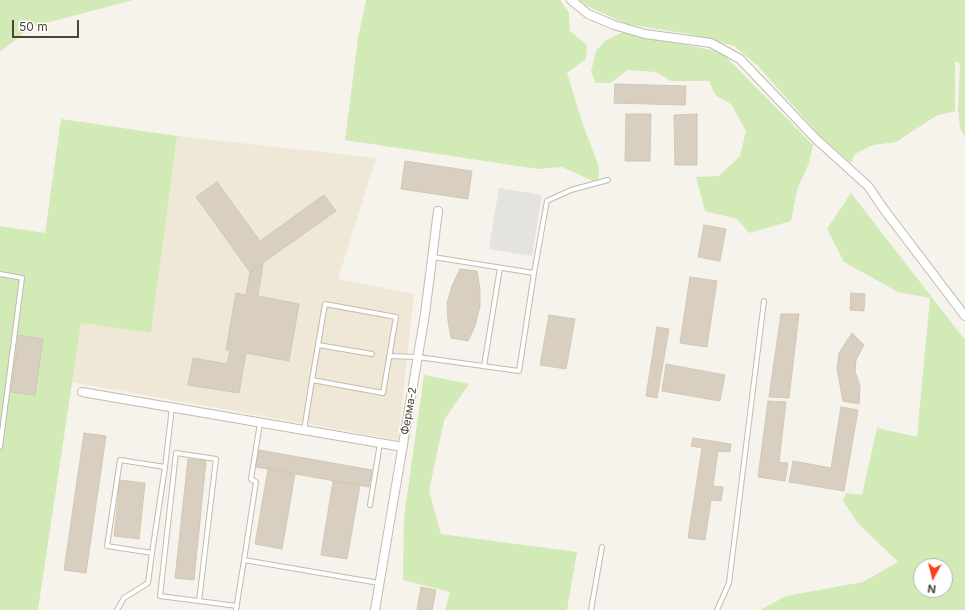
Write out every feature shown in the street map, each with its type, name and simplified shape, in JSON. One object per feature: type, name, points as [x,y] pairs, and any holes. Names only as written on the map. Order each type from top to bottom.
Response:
[{"type":"street","points":[[571,0],[588,14],[614,25],[646,34],[711,43],[740,59],[816,139],[868,186],[882,208],[965,316]]},
{"type":"street","name":"Ферма-2","points":[[375,610],[426,314],[438,211]]},
{"type":"street","points":[[82,392],[403,447]]},
{"type":"lane","points":[[389,356],[418,357],[519,371],[547,201],[570,190],[608,180]]},
{"type":"lane","points":[[432,257],[534,273]]},
{"type":"lane","points":[[484,366],[500,268]]},
{"type":"lane","points":[[0,274],[22,278],[0,447]]},
{"type":"lane","points":[[717,610],[729,583],[764,301]]},
{"type":"lane","points":[[304,430],[312,380],[325,304],[396,317],[383,393],[312,380]]},
{"type":"lane","points":[[318,345],[372,354]]},
{"type":"lane","points":[[117,610],[124,598],[148,583],[172,408]]},
{"type":"lane","points":[[199,601],[216,459],[176,453],[160,596],[236,608],[256,482],[251,479],[260,423]]},
{"type":"lane","points":[[370,505],[380,443]]},
{"type":"lane","points":[[152,553],[107,546],[120,460],[165,467]]},
{"type":"lane","points":[[591,610],[602,547]]},
{"type":"lane","points":[[244,560],[380,583]]},
{"type":"shaded area","points":[[177,136],[376,158],[338,279],[414,294],[398,440],[71,382],[81,323],[151,333]]},
{"type":"shaded area","points":[[499,188],[542,195],[532,256],[489,249]]},
{"type":"green space","points":[[0,0],[133,0],[31,27],[0,52]]},
{"type":"green space","points":[[366,0],[560,0],[569,13],[570,31],[587,45],[586,59],[567,73],[583,125],[599,167],[598,183],[562,167],[538,169],[345,140],[358,38]]},
{"type":"green space","points":[[579,0],[965,0],[965,137],[960,128],[958,110],[960,64],[955,61],[955,111],[936,116],[896,142],[873,145],[855,154],[851,163],[820,136],[758,66],[734,46],[688,34],[627,24],[589,7]]},
{"type":"green space","points":[[623,32],[721,52],[813,145],[809,163],[797,190],[791,221],[749,233],[737,219],[705,211],[696,177],[719,176],[740,156],[746,131],[731,104],[716,96],[709,81],[671,81],[656,72],[628,70],[610,83],[596,83],[591,72],[596,51],[605,41]]},
{"type":"green space","points":[[61,119],[177,136],[151,333],[81,323],[38,610],[0,610],[0,226],[45,233]]},
{"type":"green space","points":[[851,193],[965,340],[965,610],[760,610],[786,596],[863,582],[898,562],[858,523],[843,501],[846,493],[862,495],[877,428],[917,437],[930,298],[898,292],[844,262],[827,229]]},
{"type":"green space","points":[[424,375],[469,384],[444,420],[429,491],[441,534],[577,552],[567,610],[445,610],[450,592],[403,580],[404,517]]},
{"type":"building","points":[[615,84],[686,86],[685,105],[614,103]]},
{"type":"building","points":[[626,114],[651,114],[650,161],[625,161]]},
{"type":"building","points":[[697,114],[697,165],[675,165],[674,115]]},
{"type":"building","points":[[405,161],[472,171],[468,199],[401,189]]},
{"type":"building","points":[[217,182],[260,241],[324,195],[336,211],[250,272],[196,197]]},
{"type":"building","points":[[704,225],[726,229],[720,261],[698,257]]},
{"type":"building","points":[[263,263],[258,296],[299,304],[289,361],[246,353],[239,393],[188,385],[193,358],[227,364],[230,350],[226,350],[236,293],[246,295],[250,272]]},
{"type":"building","points":[[460,269],[477,271],[480,289],[480,306],[475,326],[468,341],[451,338],[448,321],[447,303],[452,286]]},
{"type":"building","points":[[690,277],[717,281],[707,347],[680,343]]},
{"type":"building","points":[[851,293],[865,294],[864,311],[850,310]]},
{"type":"building","points":[[781,314],[799,314],[789,398],[769,397]]},
{"type":"building","points":[[549,315],[575,319],[566,369],[540,365]]},
{"type":"building","points":[[657,327],[669,329],[657,398],[646,396]]},
{"type":"building","points":[[852,333],[864,345],[856,360],[855,371],[860,386],[859,404],[843,401],[837,369],[839,353]]},
{"type":"building","points":[[19,335],[43,339],[35,395],[11,392]]},
{"type":"building","points":[[666,364],[725,375],[720,401],[662,391]]},
{"type":"building","points":[[768,401],[786,402],[779,462],[788,463],[785,481],[758,477]]},
{"type":"building","points":[[841,407],[858,410],[844,491],[789,482],[793,461],[831,468]]},
{"type":"building","points":[[84,433],[106,436],[86,573],[64,570]]},
{"type":"building","points":[[693,438],[731,444],[730,452],[718,451],[713,486],[723,487],[721,501],[711,500],[705,540],[688,538],[702,448],[691,446]]},
{"type":"building","points":[[259,450],[372,470],[369,487],[256,467]]},
{"type":"building","points":[[188,459],[206,461],[194,580],[175,578]]},
{"type":"building","points":[[268,469],[295,474],[282,549],[255,544]]},
{"type":"building","points":[[120,480],[145,483],[139,539],[114,536]]},
{"type":"building","points":[[333,481],[360,485],[347,559],[321,555]]},
{"type":"building","points":[[421,587],[436,590],[432,610],[417,610]]}]
